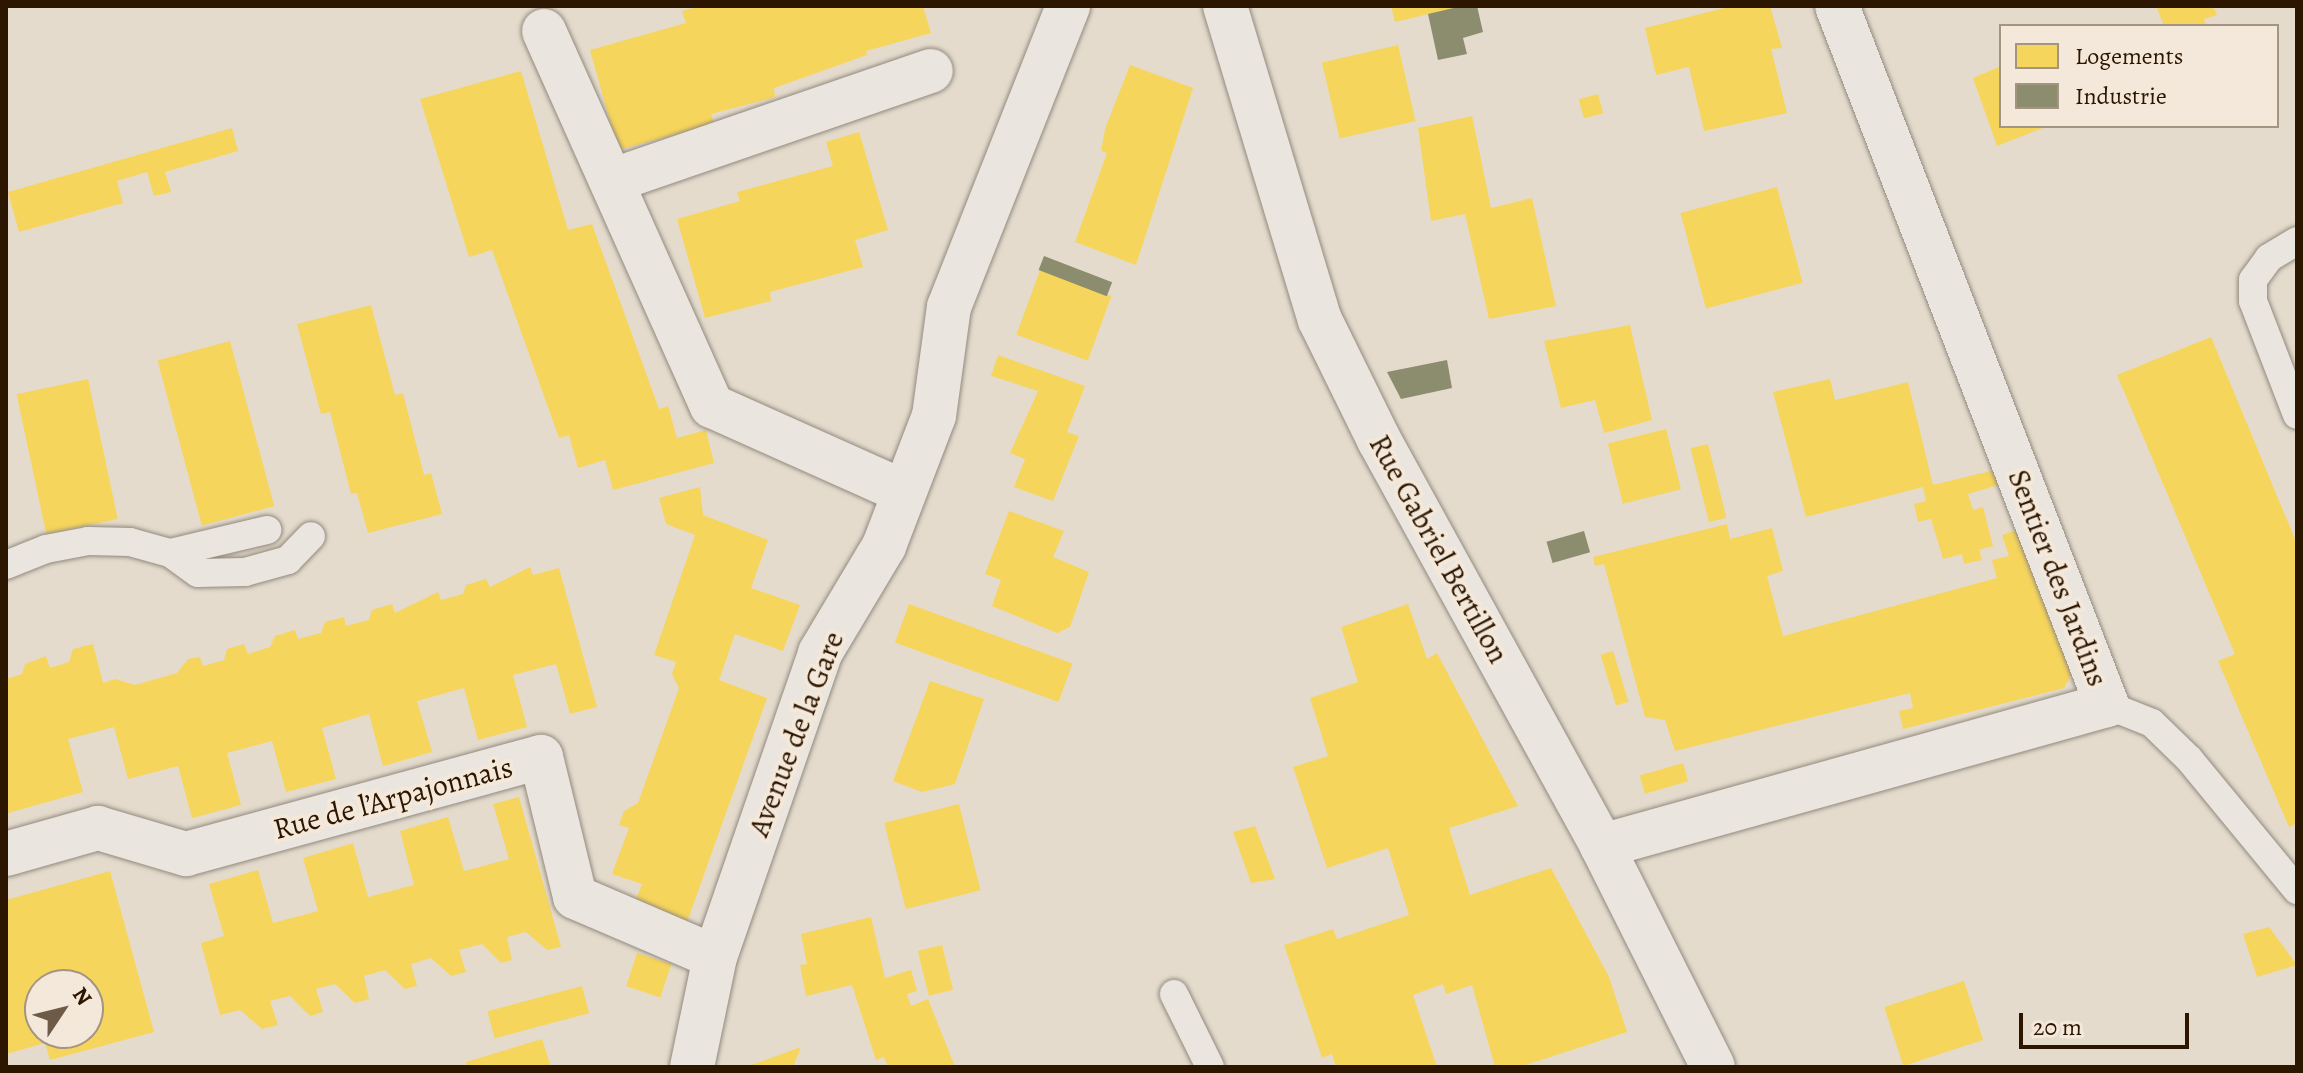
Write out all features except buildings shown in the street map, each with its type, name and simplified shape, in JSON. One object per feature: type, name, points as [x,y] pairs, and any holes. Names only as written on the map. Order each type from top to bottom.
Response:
[{"type":"street","name":"Avenue de la Gare","points":[[692,1067],[715,957],[820,653],[884,546],[934,416],[949,307],[1068,6]]},
{"type":"street","name":"Rue Gabriel Bertillon","points":[[1225,6],[1320,320],[1379,440],[1602,846],[1713,1067]]},
{"type":"street","name":"Sentier des Jardins","points":[[1602,846],[2107,705],[1837,6]]},
{"type":"street","points":[[544,31],[614,180],[712,406],[904,492]]},
{"type":"street","points":[[614,180],[931,71]]},
{"type":"street","name":"Rue de l’Arpajonnais","points":[[6,854],[98,828],[186,854],[541,757],[575,897],[715,957]]},
{"type":"lane","points":[[2297,241],[2269,258],[2253,280],[2253,301],[2297,415]]},
{"type":"lane","points":[[170,553],[267,530]]},
{"type":"lane","points":[[6,565],[46,549],[88,541],[130,542],[170,553],[198,573],[245,572],[288,560],[311,536]]},
{"type":"lane","points":[[2107,705],[2152,723],[2189,759],[2297,890]]},
{"type":"lane","points":[[1174,994],[1210,1067]]}]
